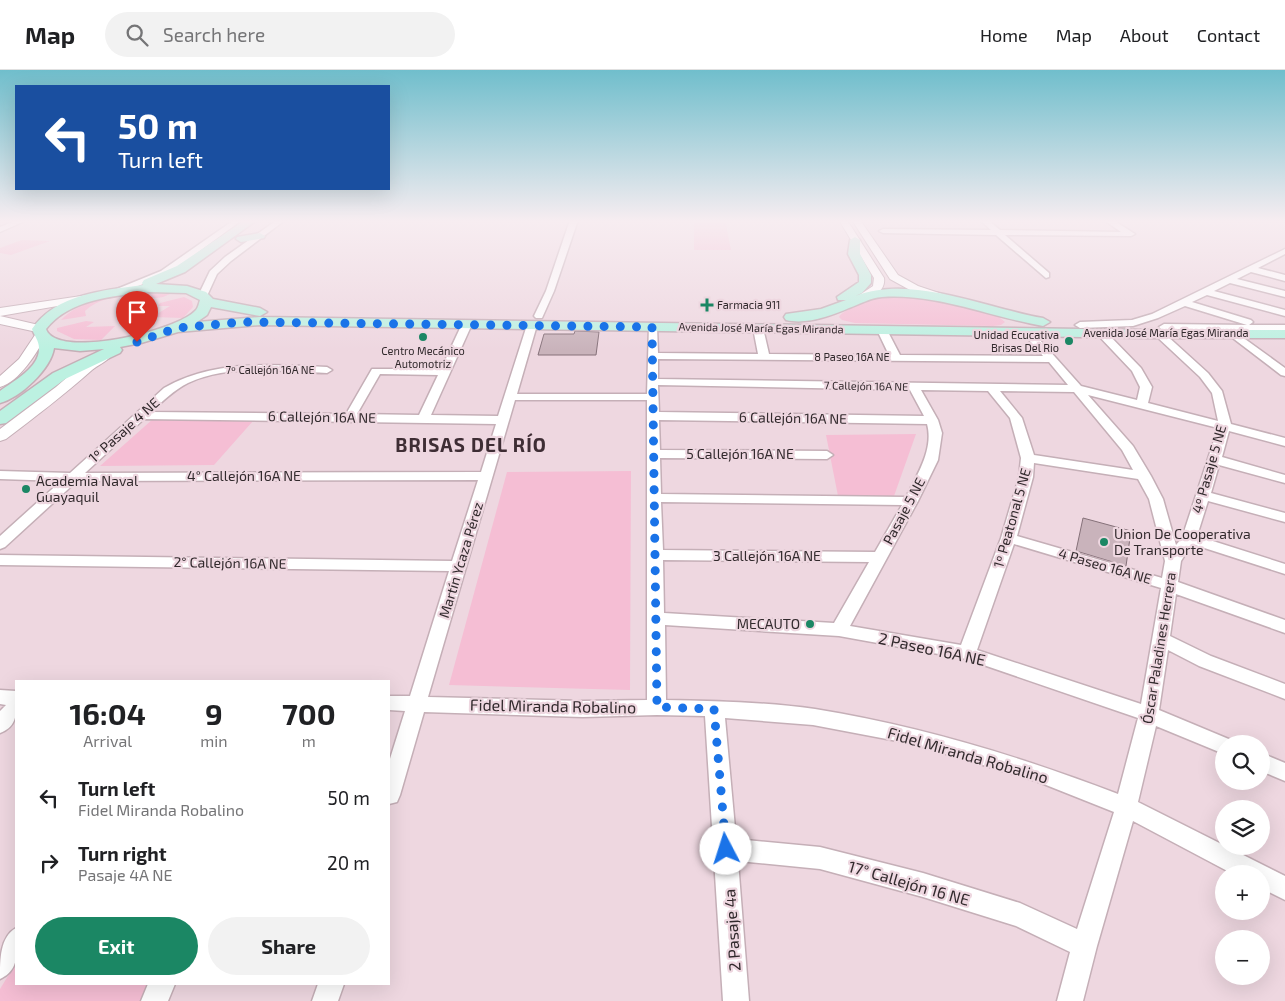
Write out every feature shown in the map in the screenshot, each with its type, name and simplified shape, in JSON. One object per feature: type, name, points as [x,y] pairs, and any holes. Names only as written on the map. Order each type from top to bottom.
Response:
[{"type":"main road","points":[[0,398],[24,382],[38,368],[46,353],[47,345],[41,335],[43,321],[55,312],[94,297],[159,279],[190,263]]},
{"type":"main road","points":[[0,419],[59,376],[119,348],[177,328],[203,313],[208,306],[199,288],[220,263]]},
{"type":"main road","points":[[794,317],[863,287],[866,279],[859,263]]},
{"type":"main road","name":"Avenida José María Egas Miranda","points":[[117,292],[166,288],[199,288],[269,312],[652,327],[1101,334],[1285,333]]},
{"type":"main road","name":"Avenida José María Egas Miranda","points":[[177,328],[260,321],[467,324],[536,321],[794,317],[820,314],[837,309],[861,298],[881,293],[903,293],[946,298],[1000,314],[1031,320],[1157,333]]},
{"type":"main road","points":[[837,309],[832,316],[838,322],[879,330]]},
{"type":"main road","points":[[997,332],[1011,329],[1017,324],[1014,320],[1000,314]]},
{"type":"main road","points":[[41,335],[57,344],[89,346],[135,341],[157,335]]},
{"type":"street","points":[[117,292],[164,273],[177,263]]},
{"type":"street","points":[[199,288],[225,263]]},
{"type":"street","name":"Martín Ycaza Pérez","points":[[390,792],[511,397],[536,321],[559,263]]},
{"type":"street","points":[[861,298],[877,289],[880,282],[870,263]]},
{"type":"street","points":[[885,263],[894,277],[914,288],[946,298]]},
{"type":"street","points":[[1034,263],[1046,275]]},
{"type":"street","points":[[1080,325],[1133,323],[1184,303],[1261,263]]},
{"type":"street","points":[[1250,269],[1285,278]]},
{"type":"street","points":[[1229,280],[1285,294]]},
{"type":"street","points":[[1206,292],[1285,313]]},
{"type":"street","points":[[0,312],[94,297]]},
{"type":"street","points":[[1184,303],[1285,333]]},
{"type":"street","points":[[0,320],[41,335],[36,346],[24,361],[0,383]]},
{"type":"street","points":[[422,418],[467,324]]},
{"type":"street","points":[[652,327],[657,707]]},
{"type":"street","points":[[758,328],[764,357]]},
{"type":"street","points":[[1157,333],[1266,328]]},
{"type":"street","points":[[879,330],[896,358]]},
{"type":"street","name":"Óscar Paladines Herrera","points":[[1027,332],[1079,389],[1128,448],[1156,499],[1173,561],[1149,714],[1126,807],[1084,946],[1070,1001]]},
{"type":"street","points":[[1157,333],[1238,337],[1285,333]]},
{"type":"street","name":"4º Pasaje 5 NE","points":[[1157,333],[1204,375],[1218,393],[1224,426],[1189,538],[1173,561]]},
{"type":"street","points":[[1101,334],[1137,370],[1146,387],[1142,405]]},
{"type":"street","points":[[1238,337],[1285,372]]},
{"type":"street","points":[[0,436],[61,390],[91,364],[119,348]]},
{"type":"street","name":"8 Paseo 16A NE","points":[[652,356],[1052,359]]},
{"type":"street","name":"7º Callejón 16A NE","points":[[185,381],[229,369],[327,370]]},
{"type":"street","points":[[350,417],[376,371],[443,372]]},
{"type":"street","name":"1º Pasaje 4 NE","points":[[0,544],[168,390],[185,381]]},
{"type":"street","name":"7 Callejón 16A NE","points":[[511,397],[653,389],[914,387],[1079,389]]},
{"type":"street","name":"Pasaje 5 NE","points":[[839,630],[878,557],[911,501],[931,460],[936,434],[932,420],[914,387]]},
{"type":"street","name":"1º Peatonal 5 NE","points":[[967,653],[1009,538],[1026,476],[1028,458],[1016,418],[992,388]]},
{"type":"street","points":[[1079,389],[1285,442]]},
{"type":"street","name":"6 Callejón 16A NE","points":[[140,415],[504,420]]},
{"type":"street","name":"6 Callejón 16A NE","points":[[653,416],[932,420]]},
{"type":"street","name":"5 Callejón 16A NE","points":[[654,454],[827,455]]},
{"type":"street","points":[[1028,458],[1144,476]]},
{"type":"street","points":[[1214,460],[1285,478]]},
{"type":"street","name":"4° Callejón 16A NE","points":[[0,475],[72,477],[487,476]]},
{"type":"street","points":[[1203,495],[1285,518]]},
{"type":"street","points":[[654,498],[911,501]]},
{"type":"street","name":"4 Paseo 16A NE","points":[[1009,538],[1169,585],[1285,628]]},
{"type":"street","points":[[1189,538],[1285,569]]},
{"type":"street","name":"3 Callejón 16A NE","points":[[655,555],[878,557]]},
{"type":"street","name":"2° Callejón 16A NE","points":[[0,560],[460,566]]},
{"type":"street","name":"2 Paseo 16A NE","points":[[656,618],[839,630],[967,653],[1149,714],[1215,742]]},
{"type":"street","points":[[1161,639],[1206,661],[1285,692]]},
{"type":"street","points":[[0,697],[15,698]]},
{"type":"street","name":"Fidel Miranda Robalino","points":[[390,703],[583,709],[657,707],[714,709],[813,717],[913,736],[1039,773],[1126,807],[1239,865]]},
{"type":"street","points":[[0,725],[15,707]]},
{"type":"street","name":"2 Pasaje 4a","points":[[714,709],[736,1001]]},
{"type":"street","points":[[1270,766],[1285,772]]},
{"type":"street","name":"17° Callejón 16 NE","points":[[726,849],[820,858],[922,885],[1020,915],[1084,946]]},
{"type":"street","points":[[1270,880],[1285,888]]},
{"type":"street","points":[[0,966],[15,943]]},
{"type":"street","points":[[154,1001],[162,985]]},
{"type":"street","points":[[326,1001],[331,985]]},
{"type":"shaded area","points":[[141,293],[170,294],[158,298],[132,296],[110,298],[90,307],[85,311],[86,316],[61,320],[69,313],[88,303],[98,300],[109,298]]},
{"type":"shaded area","points":[[885,296],[941,300],[999,317],[1005,322],[1001,325],[993,326],[855,323],[842,320],[839,317],[853,307]]},
{"type":"shaded area","points":[[184,297],[192,301],[193,307],[183,318],[152,317],[170,306],[158,306],[160,303]]},
{"type":"shaded area","points":[[86,321],[94,322],[86,327],[115,326],[101,340],[74,339],[57,331],[57,328]]},
{"type":"shaded area","points":[[153,419],[253,421],[214,465],[100,466]]},
{"type":"shaded area","points":[[916,434],[894,496],[838,496],[826,435]]},
{"type":"shaded area","points":[[631,471],[630,690],[449,685],[507,472]]},
{"type":"shaded area","points":[[15,965],[15,985],[154,985],[146,1001],[0,1001],[0,989]]},
{"type":"building","points":[[575,331],[599,332],[596,355],[538,355],[544,334],[574,334]]},
{"type":"building","name":"Union De Cooperativa De Transporte","points":[[1083,518],[1131,531],[1126,566],[1076,551]]},
{"type":"place","name":"Farmacia 911","points":[[707,305]]},
{"type":"place","name":"Centro Mecánico Automotriz","points":[[423,337]]},
{"type":"place","name":"Unidad Ecucativa Brisas Del Rio","points":[[1069,341]]},
{"type":"place","name":"Academia Naval Guayaquil","points":[[26,489]]},
{"type":"place","name":"Union De Cooperativa De Transporte","points":[[1104,542]]},
{"type":"place","name":"MECAUTO","points":[[810,624]]},
{"type":"district","name":"BRISAS DEL RÍO","points":[[471,445]]},
{"type":"route","points":[[137,342],[177,328],[260,321],[652,327],[657,707],[714,709],[726,849]]}]
